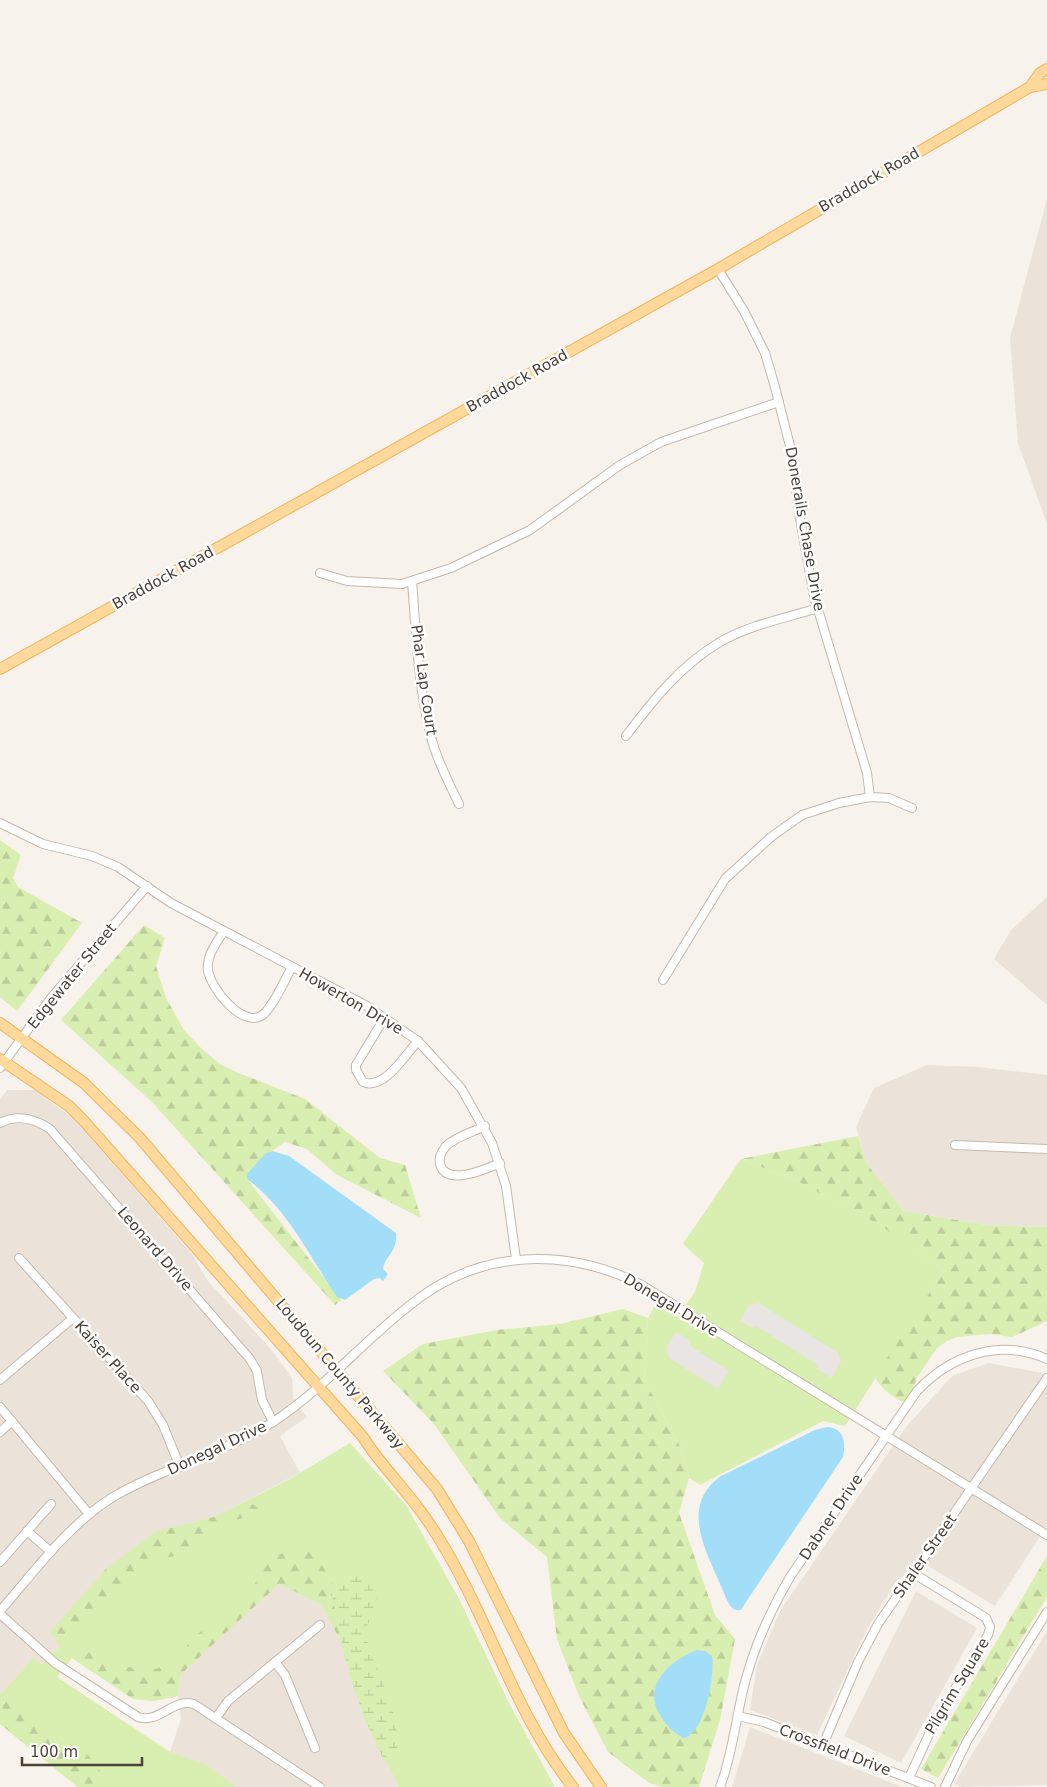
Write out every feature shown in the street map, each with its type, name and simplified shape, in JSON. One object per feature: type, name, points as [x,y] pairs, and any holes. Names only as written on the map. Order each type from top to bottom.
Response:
[{"type":"main road","name":"Braddock Road","points":[[1030,87],[1040,73],[1047,69]]},
{"type":"main road","name":"Braddock Road","points":[[0,669],[718,270],[1030,87],[1047,84]]},
{"type":"main road","name":"Loudoun County Parkway","points":[[0,1023],[84,1083],[140,1138],[437,1489],[455,1515],[552,1710],[582,1762],[601,1787]]},
{"type":"main road","name":"Loudoun County Parkway","points":[[1,1063],[68,1106],[84,1120],[319,1388],[420,1509],[464,1584],[522,1708],[539,1738],[573,1787]]},
{"type":"street","name":"Donerails Chase Drive","points":[[718,270],[744,311],[765,353],[791,450],[800,518],[818,608],[867,773],[870,796]]},
{"type":"street","points":[[320,573],[347,581],[370,584],[402,584],[451,568],[530,530],[620,465],[661,442],[779,402]]},
{"type":"street","name":"Phar Lap Court","points":[[412,581],[417,648],[430,733],[438,759],[459,804]]},
{"type":"street","points":[[626,736],[663,688],[694,660],[721,641],[818,608]]},
{"type":"street","points":[[663,980],[726,879],[770,838],[802,815],[839,802],[870,796],[889,798],[912,808]]},
{"type":"street","name":"Howerton Drive","points":[[0,823],[43,844],[92,856],[118,867],[171,903],[385,1017],[418,1041],[461,1088],[485,1126],[500,1163],[511,1209],[516,1260]]},
{"type":"street","name":"Edgewater Street","points":[[1,1063],[62,985],[147,886]]},
{"type":"street","points":[[224,931],[210,956],[208,970],[217,988],[236,1012],[242,1016],[256,1018],[267,1011],[292,967]]},
{"type":"street","points":[[385,1017],[356,1065],[359,1078],[363,1082],[374,1084],[384,1080],[418,1041]]},
{"type":"street","name":"Leonard Drive","points":[[0,1123],[15,1118],[24,1118],[34,1120],[50,1129],[253,1363],[260,1380],[262,1400],[274,1422]]},
{"type":"street","points":[[485,1126],[447,1144],[441,1154],[440,1163],[446,1172],[461,1176],[500,1163]]},
{"type":"street","points":[[956,1145],[1047,1149]]},
{"type":"street","name":"Kaiser Place","points":[[19,1258],[157,1413],[180,1466]]},
{"type":"street","name":"Donegal Drive","points":[[0,1612],[51,1552],[89,1514],[132,1488],[235,1444],[274,1422],[319,1388],[405,1310],[440,1285],[477,1268],[516,1260],[545,1258],[576,1261],[619,1274],[640,1284],[1047,1535]]},
{"type":"street","points":[[0,1380],[73,1318]]},
{"type":"street","name":"Dabner Drive","points":[[720,1787],[755,1651],[775,1603],[796,1569],[923,1386],[939,1371],[968,1356],[996,1350],[1025,1352],[1047,1359]]},
{"type":"street","name":"Shaler Street","points":[[823,1744],[867,1644],[913,1573],[1047,1378]]},
{"type":"street","points":[[0,1407],[89,1514]]},
{"type":"street","points":[[0,1432],[12,1421]]},
{"type":"street","points":[[0,1562],[51,1504]]},
{"type":"street","points":[[27,1531],[51,1552]]},
{"type":"street","name":"Pilgrim Square","points":[[909,1778],[935,1721],[988,1635],[990,1627],[986,1618],[913,1573]]},
{"type":"street","points":[[0,1612],[55,1663],[138,1717],[150,1719],[175,1705],[188,1702],[216,1718],[320,1787]]},
{"type":"street","points":[[945,1787],[967,1741],[1047,1612]]},
{"type":"street","points":[[216,1718],[228,1701],[320,1625]]},
{"type":"street","points":[[275,1662],[285,1675],[314,1748]]},
{"type":"street","name":"Crossfield Drive","points":[[738,1716],[764,1722],[931,1787]]},
{"type":"shaded area","points":[[1047,199],[1047,524],[1018,443],[1010,338]]},
{"type":"shaded area","points":[[1047,897],[1047,1005],[994,959],[1011,930]]},
{"type":"shaded area","points":[[927,1065],[978,1067],[1047,1075],[1047,1227],[986,1225],[904,1211],[867,1164],[856,1127],[874,1088]]},
{"type":"shaded area","points":[[7,1090],[35,1090],[73,1118],[192,1254],[207,1280],[270,1348],[292,1378],[293,1398],[307,1417],[280,1436],[300,1473],[214,1517],[155,1532],[50,1632],[60,1646],[41,1664],[33,1658],[0,1695],[0,1100]]},
{"type":"shaded area","points":[[759,1303],[838,1353],[841,1362],[832,1378],[816,1369],[818,1365],[756,1326],[754,1329],[740,1321],[749,1305]]},
{"type":"shaded area","points":[[676,1332],[691,1341],[689,1345],[729,1371],[718,1389],[669,1358],[666,1347]]},
{"type":"shaded area","points":[[989,1363],[1047,1374],[1047,1526],[995,1606],[921,1562],[895,1583],[865,1633],[817,1735],[750,1710],[757,1665],[780,1611],[906,1427],[952,1376]]},
{"type":"shaded area","points":[[279,1584],[321,1604],[341,1642],[364,1720],[399,1787],[235,1787],[170,1752],[181,1719],[178,1696],[181,1674]]},
{"type":"shaded area","points":[[916,1591],[977,1628],[901,1763],[844,1736]]},
{"type":"shaded area","points":[[1047,1631],[1047,1785],[961,1787],[954,1784]]},
{"type":"shaded area","points":[[750,1727],[902,1787],[732,1787]]},
{"type":"green space","points":[[0,840],[21,855],[13,878],[18,887],[82,923],[17,1011],[0,997]]},
{"type":"green space","points":[[144,925],[165,938],[156,966],[166,998],[184,1030],[201,1048],[220,1064],[236,1072],[305,1099],[380,1158],[405,1165],[421,1218],[337,1175],[307,1149],[285,1142],[272,1151],[247,1179],[341,1300],[335,1305],[152,1102],[61,1020]]},
{"type":"green space","points":[[858,1136],[867,1164],[904,1211],[986,1225],[1047,1227],[1047,1321],[1012,1337],[990,1334],[957,1337],[947,1341],[937,1348],[916,1379],[909,1404],[889,1394],[875,1377],[944,1270],[880,1225],[799,1182],[741,1159]]},
{"type":"green space","points":[[741,1159],[799,1182],[881,1225],[944,1270],[845,1426],[823,1421],[700,1485],[689,1478],[682,1450],[644,1379],[648,1318],[656,1303],[677,1317],[695,1292],[704,1263],[683,1244]]},
{"type":"green space","points":[[623,1309],[648,1318],[644,1379],[682,1450],[689,1478],[679,1513],[715,1615],[735,1639],[720,1720],[699,1787],[662,1787],[649,1783],[608,1752],[579,1696],[557,1639],[547,1557],[500,1518],[434,1424],[383,1371],[423,1344],[497,1330],[560,1324]]},
{"type":"green space","points":[[350,1443],[406,1505],[458,1597],[511,1707],[555,1787],[399,1787],[364,1720],[341,1642],[321,1604],[279,1584],[181,1674],[155,1701],[133,1699],[72,1658],[57,1677],[170,1752],[205,1764],[236,1787],[78,1787],[0,1724],[0,1695],[33,1658],[42,1664],[60,1646],[50,1632],[106,1569],[155,1532],[214,1517],[288,1480]]},
{"type":"green space","points":[[247,1501],[264,1511],[233,1521],[210,1534],[188,1553],[160,1559],[143,1566],[107,1597],[60,1646],[50,1632],[106,1569],[155,1532],[214,1517]]},
{"type":"green space","points":[[289,1550],[313,1551],[333,1583],[329,1589],[337,1610],[341,1642],[321,1604],[279,1584],[181,1674],[178,1696],[155,1701],[133,1699],[72,1658],[90,1652],[119,1664],[140,1669],[151,1669],[171,1663],[179,1657],[196,1635],[235,1612],[272,1558]]},
{"type":"green space","points":[[1047,1556],[1047,1597],[938,1778],[921,1769]]},
{"type":"green space","points":[[358,1576],[376,1587],[378,1594],[365,1634],[392,1708],[400,1745],[384,1760],[364,1717],[354,1687],[329,1589],[333,1583]]},
{"type":"green space","points":[[0,1694],[24,1713],[89,1756],[112,1787],[78,1787],[0,1724]]},
{"type":"water","points":[[272,1151],[289,1156],[396,1233],[395,1245],[384,1265],[383,1269],[388,1274],[383,1281],[380,1278],[374,1279],[345,1300],[337,1297],[286,1219],[274,1204],[247,1179],[247,1174],[265,1154]]},
{"type":"water","points":[[827,1427],[833,1428],[840,1433],[844,1441],[843,1457],[741,1610],[733,1609],[726,1598],[701,1534],[699,1518],[701,1503],[708,1489],[721,1476],[815,1430]]},
{"type":"water","points":[[697,1650],[705,1651],[712,1656],[712,1676],[703,1715],[698,1726],[691,1734],[684,1738],[671,1729],[661,1717],[654,1695],[656,1685],[668,1668]]}]
